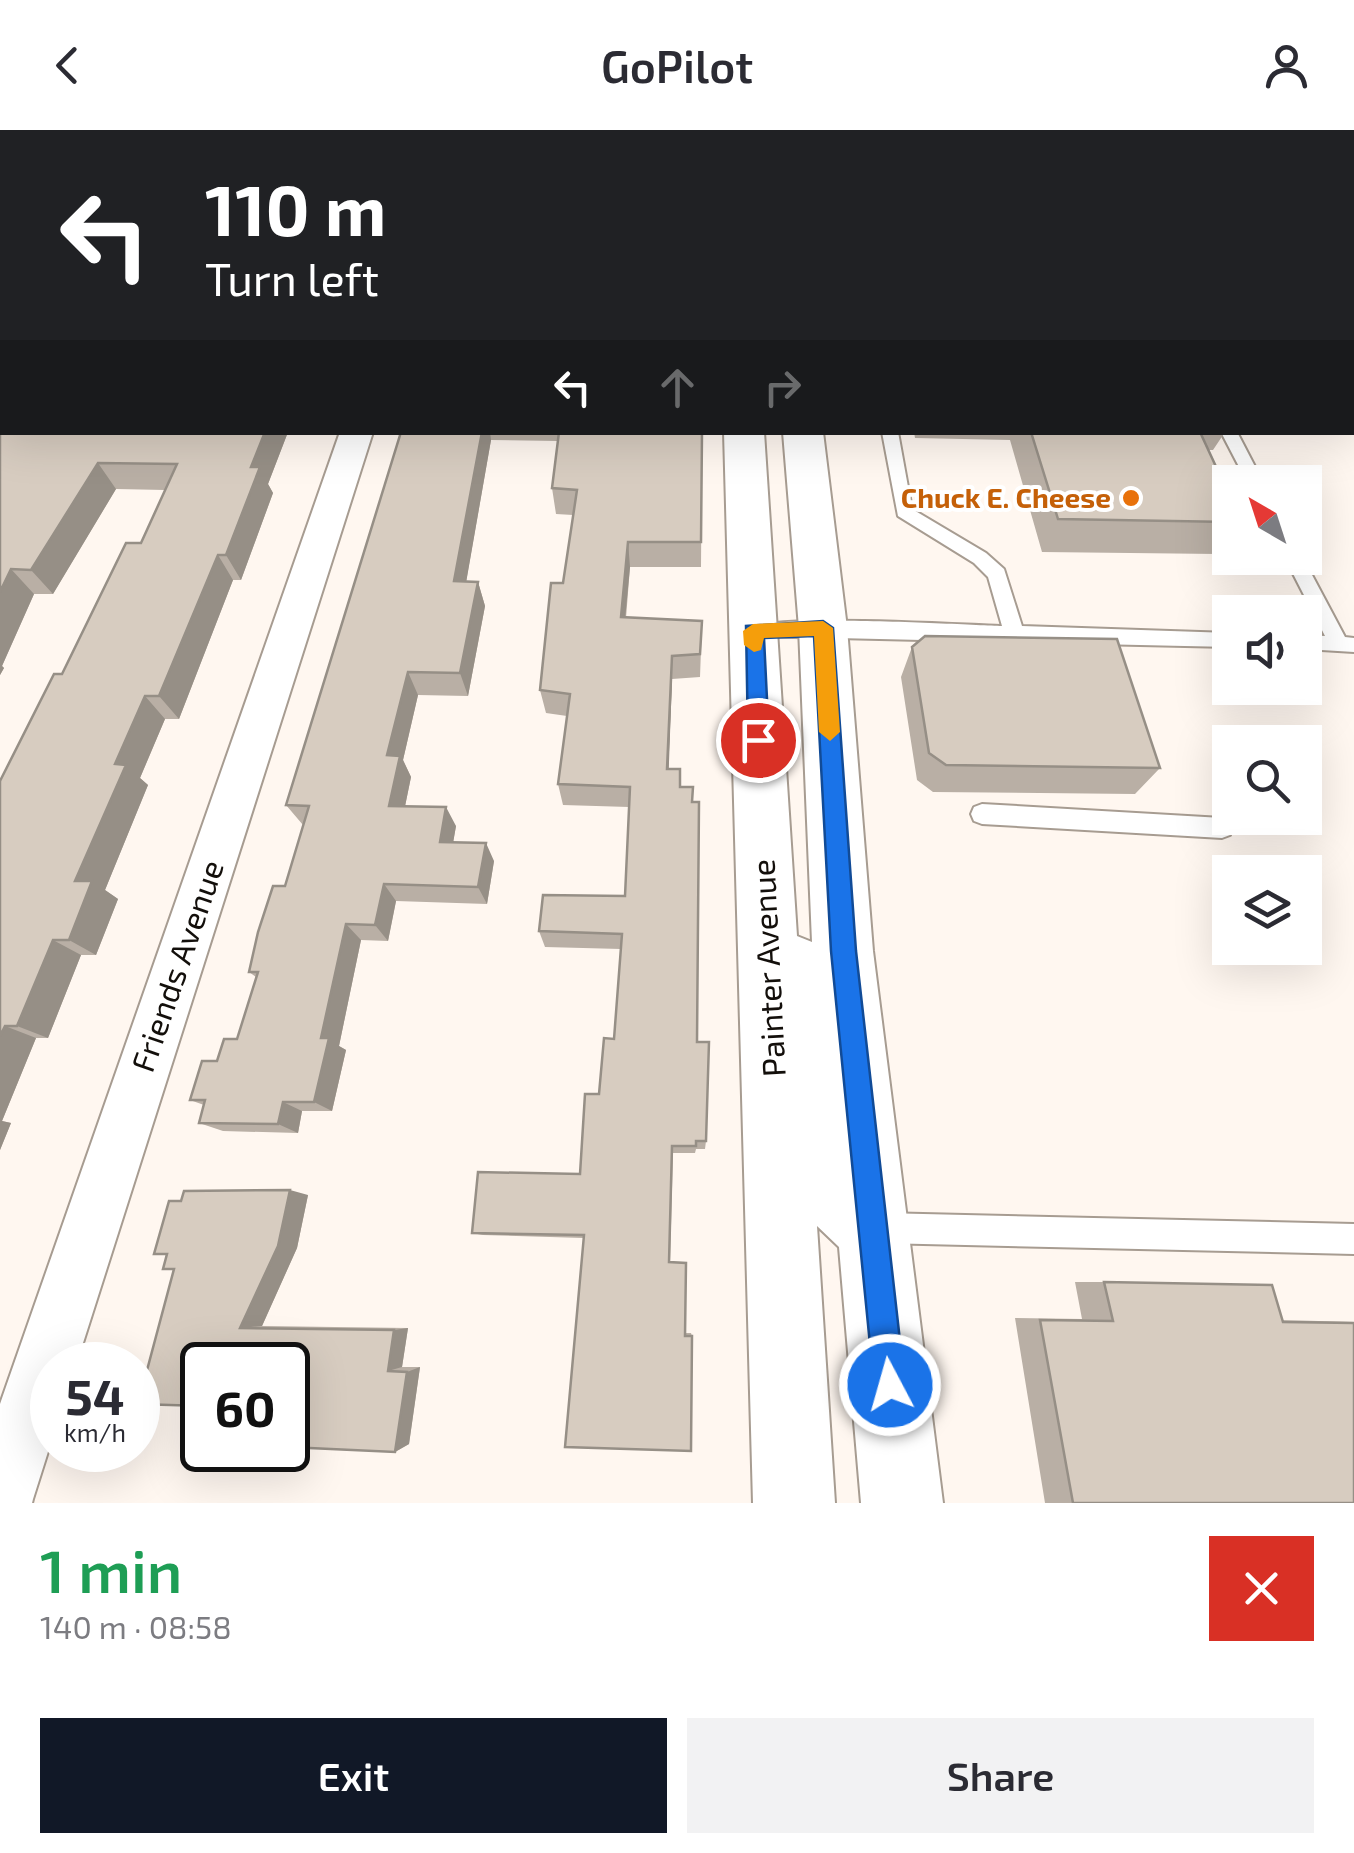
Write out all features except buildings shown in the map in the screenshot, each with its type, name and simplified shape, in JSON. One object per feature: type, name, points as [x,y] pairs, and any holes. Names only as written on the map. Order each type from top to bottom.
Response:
[{"type":"main road","name":"Painter Avenue","points":[[744,435],[794,1503]]},
{"type":"main road","points":[[804,435],[823,628],[844,951],[902,1503]]},
{"type":"main road","points":[[768,941],[811,980],[814,1070],[826,1170],[850,1212],[872,1228]]},
{"type":"street","name":"Friends Avenue","points":[[0,1499],[356,435]]},
{"type":"lane","points":[[891,435],[904,512],[980,558],[997,574],[1014,634]]},
{"type":"lane","points":[[1232,435],[1247,465]]},
{"type":"lane","points":[[1304,575],[1346,644]]},
{"type":"lane","points":[[753,631],[823,628],[1212,640]]},
{"type":"lane","points":[[982,814],[1212,827]]},
{"type":"lane","points":[[872,1228],[1354,1239]]},
{"type":"slow traffic","points":[[754,645],[753,631],[823,628],[830,732]]},
{"type":"place","name":"Chuck E. Cheese","points":[[1131,498]]},
{"type":"route","points":[[758,740],[753,631],[823,628],[844,951],[890,1385]]}]
